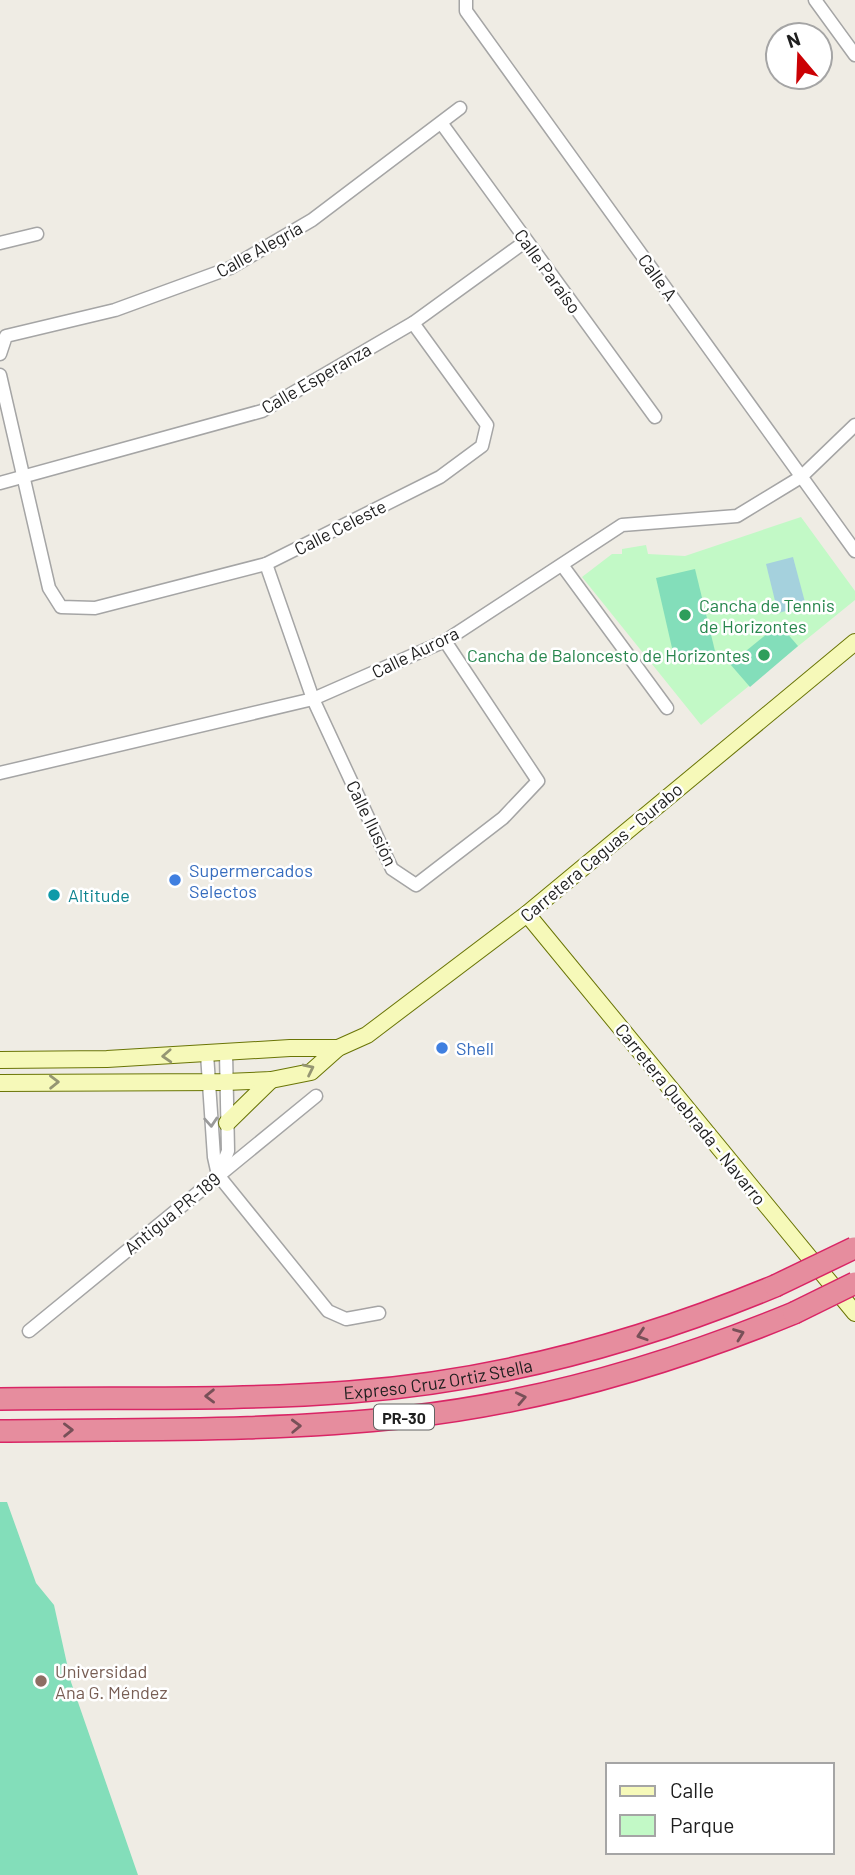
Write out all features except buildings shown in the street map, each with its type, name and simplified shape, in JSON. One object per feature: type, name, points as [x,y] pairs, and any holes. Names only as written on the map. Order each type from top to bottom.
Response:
[{"type":"highway","name":"Expreso Cruz Ortiz Stella","points":[[3,1398],[300,1395],[443,1381],[528,1366],[620,1342],[728,1306],[855,1248]]},
{"type":"highway","name":"Expreso Cruz Ortiz Stella","points":[[6,1432],[302,1426],[410,1417],[463,1409],[567,1389],[622,1375],[794,1313],[855,1283]]},
{"type":"main road","name":"Carretera Caguas - Gurabo","points":[[0,1083],[225,1082],[271,1080],[311,1072],[338,1048],[366,1035],[527,915],[855,642]]},
{"type":"main road","name":"Carretera Quebrada - Navarro","points":[[527,915],[855,1313]]},
{"type":"main road","name":"Carretera Caguas - Gurabo","points":[[0,1060],[338,1048]]},
{"type":"main road","points":[[226,1123],[271,1080]]},
{"type":"street","name":"Calle A","points":[[467,0],[466,12],[855,551]]},
{"type":"street","points":[[815,0],[855,55]]},
{"type":"street","name":"Calle Alegría","points":[[0,354],[6,336],[115,310],[230,268],[312,220],[460,108]]},
{"type":"street","name":"Calle Paraíso","points":[[442,124],[655,417]]},
{"type":"street","points":[[0,243],[37,234]]},
{"type":"street","name":"Calle Esperanza","points":[[0,483],[262,411],[413,323],[526,241]]},
{"type":"street","name":"Calle Celeste","points":[[23,478],[51,592],[61,607],[95,608],[266,564],[440,477],[482,446],[487,425],[413,323]]},
{"type":"street","points":[[0,375],[23,478]]},
{"type":"street","name":"Calle Aurora","points":[[0,773],[313,699],[445,641],[622,525],[737,516],[801,477],[855,425]]},
{"type":"street","name":"Calle Ilusión","points":[[266,564],[313,699],[392,869],[416,885],[503,818],[538,781],[445,641]]},
{"type":"street","points":[[562,565],[667,708]]},
{"type":"street","points":[[218,1175],[228,1151],[226,1053]]},
{"type":"street","points":[[207,1054],[214,1157],[218,1175],[328,1311],[346,1319],[379,1313]]},
{"type":"street","name":"Antigua PR-189","points":[[29,1331],[316,1096]]},
{"type":"green space","points":[[801,517],[855,591],[855,600],[701,725],[582,577],[612,554],[622,554],[622,549],[646,545],[648,554],[685,556]]},
{"type":"green space","name":"Cancha de Tennis de Horizontes","points":[[695,569],[715,651],[675,661],[656,578]]},
{"type":"green space","name":"Cancha de Baloncesto de Horizontes","points":[[779,624],[798,646],[750,687],[730,664]]},
{"type":"green space","name":"Universidad Ana G. Méndez","points":[[0,1502],[7,1502],[36,1583],[54,1605],[71,1682],[138,1875],[0,1875]]},
{"type":"water","points":[[793,557],[806,606],[778,613],[766,564]]},
{"type":"place","name":"Cancha de Tennis de Horizontes","points":[[685,615]]},
{"type":"place","name":"Cancha de Baloncesto de Horizontes","points":[[764,655]]},
{"type":"place","name":"Supermercados Selectos","points":[[175,880]]},
{"type":"place","name":"Altitude","points":[[54,895]]},
{"type":"place","name":"Shell","points":[[442,1048]]},
{"type":"place","name":"Universidad Ana G. Méndez","points":[[41,1681]]}]
